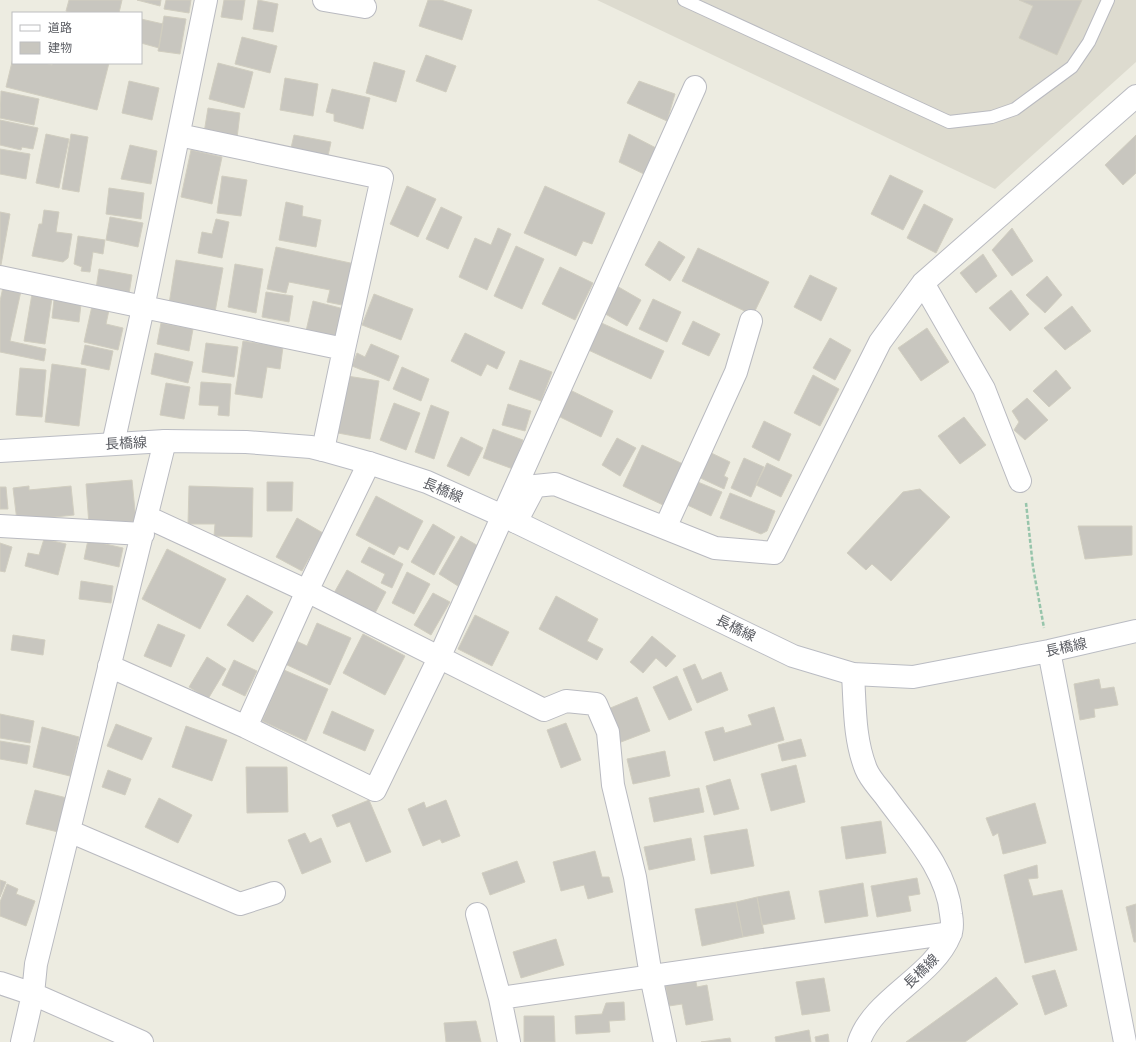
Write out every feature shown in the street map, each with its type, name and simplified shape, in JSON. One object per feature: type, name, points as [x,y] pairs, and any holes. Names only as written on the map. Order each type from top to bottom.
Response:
[{"type":"street","points":[[113,444],[143,308],[206,0]]},
{"type":"street","points":[[324,0],[366,7]]},
{"type":"street","points":[[109,666],[246,726],[375,790],[439,658],[510,519],[695,88]]},
{"type":"street","points":[[510,519],[535,486],[555,484],[715,548],[774,553],[880,342],[923,283],[1136,96]]},
{"type":"street","points":[[179,135],[382,178],[344,349],[324,450]]},
{"type":"street","points":[[0,277],[344,349]]},
{"type":"street","points":[[923,283],[984,390],[1020,481]]},
{"type":"street","points":[[665,528],[736,372],[751,320]]},
{"type":"street","points":[[22,1042],[33,994],[36,964],[165,441]]},
{"type":"street","name":"長橋線","points":[[0,450],[165,441],[246,442],[311,447],[324,450],[369,462],[427,482],[510,519],[794,656],[853,674],[913,677],[1048,651],[1136,631]]},
{"type":"street","points":[[246,726],[307,591],[369,462]]},
{"type":"street","points":[[0,526],[145,526],[307,591],[544,710],[566,701],[596,704],[608,732],[613,786],[634,877],[651,976],[666,1042]]},
{"type":"street","points":[[1048,651],[1125,1042]]},
{"type":"street","points":[[500,998],[951,933],[950,898],[937,868],[867,771],[858,744],[853,674]]},
{"type":"street","points":[[69,831],[240,904],[274,893]]},
{"type":"street","points":[[476,914],[500,998],[509,1042]]},
{"type":"street","name":"長橋線","points":[[859,1042],[862,1034],[881,1009],[939,955],[951,933]]},
{"type":"street","points":[[0,983],[33,994],[142,1042]]},
{"type":"lane","points":[[684,0],[949,122],[992,117],[1015,109],[1072,67],[1089,42],[1108,0]]},
{"type":"path","points":[[1020,481],[1027,510],[1033,567],[1048,651]]},
{"type":"shaded area","points":[[597,0],[1136,0],[1136,62],[995,189]]},
{"type":"building","points":[[69,0],[122,0],[119,12],[66,11]]},
{"type":"building","points":[[137,0],[161,0],[160,6]]},
{"type":"building","points":[[166,0],[191,0],[189,13],[164,9]]},
{"type":"building","points":[[224,0],[245,0],[242,20],[221,17]]},
{"type":"building","points":[[258,0],[278,4],[273,32],[253,29]]},
{"type":"building","points":[[428,0],[441,0],[472,10],[462,40],[419,26]]},
{"type":"building","points":[[1019,0],[1082,0],[1057,55],[1019,38],[1033,6]]},
{"type":"building","points":[[164,16],[186,19],[180,54],[158,51]]},
{"type":"building","points":[[142,19],[163,24],[159,48],[142,43]]},
{"type":"building","points":[[242,37],[277,46],[270,73],[235,64]]},
{"type":"building","points":[[426,55],[456,66],[446,92],[416,81]]},
{"type":"building","points":[[12,62],[12,64],[52,65],[109,64],[97,110],[6,87]]},
{"type":"building","points":[[374,62],[405,71],[396,102],[366,93]]},
{"type":"building","points":[[218,63],[253,72],[244,108],[209,99]]},
{"type":"building","points":[[285,78],[318,84],[313,116],[280,110]]},
{"type":"building","points":[[129,81],[159,88],[152,120],[122,113]]},
{"type":"building","points":[[639,81],[675,94],[667,121],[627,103]]},
{"type":"building","points":[[332,89],[370,98],[363,129],[334,121],[334,114],[326,112]]},
{"type":"building","points":[[1,91],[39,99],[34,125],[0,118]]},
{"type":"building","points":[[208,108],[240,113],[237,138],[204,133]]},
{"type":"building","points":[[0,120],[38,128],[33,149],[22,147],[21,150],[0,145]]},
{"type":"building","points":[[46,134],[69,139],[59,188],[36,183]]},
{"type":"building","points":[[71,134],[88,137],[79,192],[62,189]]},
{"type":"building","points":[[629,134],[656,148],[646,175],[619,162]]},
{"type":"building","points":[[294,135],[331,142],[328,156],[291,148]]},
{"type":"building","points":[[1136,135],[1136,173],[1123,185],[1105,165]]},
{"type":"building","points":[[130,145],[157,151],[151,184],[121,179]]},
{"type":"building","points":[[0,149],[30,154],[26,179],[0,174]]},
{"type":"building","points":[[191,150],[222,157],[212,204],[181,197]]},
{"type":"building","points":[[890,175],[923,191],[903,230],[871,214]]},
{"type":"building","points":[[222,176],[247,180],[241,216],[217,213]]},
{"type":"building","points":[[407,186],[436,199],[418,237],[390,224]]},
{"type":"building","points":[[545,186],[605,213],[592,244],[583,241],[576,256],[524,233]]},
{"type":"building","points":[[109,188],[144,193],[141,219],[106,214]]},
{"type":"building","points":[[286,202],[303,206],[302,216],[321,220],[316,247],[279,240]]},
{"type":"building","points":[[924,204],[953,219],[936,253],[907,238]]},
{"type":"building","points":[[441,207],[462,217],[448,249],[426,239]]},
{"type":"building","points":[[44,210],[59,212],[56,232],[72,234],[68,258],[63,262],[32,256],[39,224],[42,224]]},
{"type":"building","points":[[0,212],[10,214],[1,265],[0,265]]},
{"type":"building","points":[[110,217],[143,223],[138,247],[106,240]]},
{"type":"building","points":[[216,219],[229,222],[222,258],[198,253],[202,232],[212,234]]},
{"type":"building","points":[[498,228],[511,234],[487,290],[459,277],[475,238],[491,245]]},
{"type":"building","points":[[1012,228],[1033,261],[1012,276],[992,250]]},
{"type":"building","points":[[78,236],[105,240],[103,254],[93,252],[90,272],[81,271],[82,267],[74,264]]},
{"type":"building","points":[[659,241],[685,257],[670,281],[645,265]]},
{"type":"building","points":[[516,246],[544,259],[522,309],[494,296]]},
{"type":"building","points":[[276,247],[355,264],[347,306],[327,302],[330,290],[289,282],[286,293],[267,289]]},
{"type":"building","points":[[698,248],[769,282],[753,315],[682,281]]},
{"type":"building","points":[[983,254],[997,276],[976,293],[960,273]]},
{"type":"building","points":[[176,260],[223,268],[215,312],[169,304]]},
{"type":"building","points":[[235,264],[263,269],[256,313],[228,307]]},
{"type":"building","points":[[560,267],[593,283],[575,320],[542,304]]},
{"type":"building","points":[[99,269],[132,275],[129,294],[96,289]]},
{"type":"building","points":[[810,275],[837,288],[821,321],[794,307]]},
{"type":"building","points":[[1047,276],[1062,295],[1045,313],[1026,295]]},
{"type":"building","points":[[615,285],[641,300],[627,326],[600,311]]},
{"type":"building","points":[[3,287],[21,291],[10,341],[46,349],[44,361],[0,352],[0,301]]},
{"type":"building","points":[[1011,290],[1029,314],[1010,331],[989,308]]},
{"type":"building","points":[[266,292],[293,296],[289,322],[262,317]]},
{"type":"building","points":[[32,294],[52,298],[45,344],[24,341]]},
{"type":"building","points":[[374,294],[413,309],[401,340],[362,325]]},
{"type":"building","points":[[653,299],[681,312],[667,342],[639,329]]},
{"type":"building","points":[[54,300],[81,304],[79,322],[52,318]]},
{"type":"building","points":[[313,301],[344,309],[338,338],[306,331]]},
{"type":"building","points":[[92,306],[109,310],[106,324],[123,328],[118,350],[84,342]]},
{"type":"building","points":[[1072,306],[1091,331],[1065,350],[1044,328]]},
{"type":"building","points":[[597,321],[664,351],[651,379],[584,348]]},
{"type":"building","points":[[693,321],[720,334],[709,356],[682,344]]},
{"type":"building","points":[[161,323],[193,329],[189,351],[157,344]]},
{"type":"building","points":[[927,328],[949,362],[921,381],[898,348]]},
{"type":"building","points":[[465,333],[505,352],[497,369],[487,364],[481,376],[451,361]]},
{"type":"building","points":[[830,338],[851,350],[835,380],[813,368]]},
{"type":"building","points":[[243,341],[283,347],[280,369],[267,367],[262,398],[235,394]]},
{"type":"building","points":[[206,343],[238,347],[234,377],[202,372]]},
{"type":"building","points":[[371,344],[399,356],[389,381],[352,366],[357,353],[365,357]]},
{"type":"building","points":[[85,345],[113,351],[109,370],[81,364]]},
{"type":"building","points":[[155,353],[193,362],[188,383],[151,374]]},
{"type":"building","points":[[520,360],[552,372],[541,401],[509,389]]},
{"type":"building","points":[[52,364],[86,369],[79,426],[45,422]]},
{"type":"building","points":[[402,367],[429,379],[421,401],[393,389]]},
{"type":"building","points":[[20,368],[46,370],[42,417],[16,415]]},
{"type":"building","points":[[1056,370],[1071,388],[1049,407],[1033,391]]},
{"type":"building","points":[[813,375],[839,389],[820,426],[794,413]]},
{"type":"building","points":[[347,376],[379,381],[370,439],[338,433]]},
{"type":"building","points":[[201,382],[231,384],[229,416],[218,415],[219,406],[199,405]]},
{"type":"building","points":[[166,383],[190,387],[184,419],[160,415]]},
{"type":"building","points":[[568,389],[613,411],[601,437],[556,415]]},
{"type":"building","points":[[1027,398],[1048,420],[1025,440],[1014,430],[1019,422],[1012,411]]},
{"type":"building","points":[[394,403],[420,413],[406,450],[380,440]]},
{"type":"building","points":[[508,404],[531,411],[525,431],[502,425]]},
{"type":"building","points":[[431,405],[449,412],[434,459],[415,452]]},
{"type":"building","points":[[964,417],[986,445],[960,464],[938,436]]},
{"type":"building","points":[[764,421],[791,434],[779,461],[752,447]]},
{"type":"building","points":[[493,429],[523,440],[513,469],[483,458]]},
{"type":"building","points":[[461,437],[483,448],[469,476],[447,466]]},
{"type":"building","points":[[617,438],[636,448],[620,476],[602,465]]},
{"type":"building","points":[[642,445],[683,464],[663,505],[623,486]]},
{"type":"building","points":[[705,450],[730,462],[724,476],[728,478],[724,489],[694,475]]},
{"type":"building","points":[[744,458],[764,467],[751,497],[731,488]]},
{"type":"building","points":[[767,463],[792,475],[781,497],[756,485]]},
{"type":"building","points":[[132,480],[136,521],[89,525],[86,484]]},
{"type":"building","points":[[693,480],[722,492],[711,516],[683,503]]},
{"type":"building","points":[[267,482],[293,482],[292,511],[267,511]]},
{"type":"building","points":[[29,486],[29,490],[71,486],[74,515],[17,521],[13,488]]},
{"type":"building","points":[[189,486],[253,488],[252,537],[214,536],[215,524],[188,524]]},
{"type":"building","points":[[0,487],[6,487],[8,509],[0,509]]},
{"type":"building","points":[[920,489],[950,517],[891,581],[872,564],[866,570],[847,553],[903,492]]},
{"type":"building","points":[[730,493],[775,511],[767,531],[761,534],[720,518]]},
{"type":"building","points":[[376,496],[423,521],[408,550],[399,546],[394,555],[356,535]]},
{"type":"building","points":[[297,518],[323,533],[302,571],[276,557]]},
{"type":"building","points":[[433,524],[455,537],[434,575],[411,562]]},
{"type":"building","points":[[1078,526],[1132,526],[1132,555],[1085,559]]},
{"type":"building","points":[[461,536],[480,547],[458,586],[439,574]]},
{"type":"building","points":[[44,539],[66,544],[58,575],[25,566],[28,553],[39,555]]},
{"type":"building","points":[[88,540],[123,548],[119,567],[84,559]]},
{"type":"building","points":[[0,543],[12,547],[5,572],[0,571]]},
{"type":"building","points":[[369,547],[403,564],[392,588],[381,583],[385,574],[361,562]]},
{"type":"building","points":[[167,549],[226,579],[200,629],[142,599]]},
{"type":"building","points":[[347,570],[386,592],[374,615],[334,593]]},
{"type":"building","points":[[407,572],[430,584],[414,614],[392,603]]},
{"type":"building","points":[[81,581],[113,586],[111,603],[79,599]]},
{"type":"building","points":[[433,593],[450,602],[431,635],[414,625]]},
{"type":"building","points":[[247,595],[273,612],[253,642],[227,625]]},
{"type":"building","points":[[556,596],[598,619],[587,641],[603,649],[597,660],[539,629]]},
{"type":"building","points":[[475,615],[509,632],[492,666],[458,649]]},
{"type":"building","points":[[317,623],[351,638],[330,685],[283,663],[294,640],[307,646]]},
{"type":"building","points":[[158,624],[185,635],[171,667],[144,656]]},
{"type":"building","points":[[363,634],[405,656],[385,695],[343,673]]},
{"type":"building","points":[[13,635],[45,640],[43,655],[11,650]]},
{"type":"building","points":[[652,636],[676,656],[666,667],[656,658],[643,673],[630,662]]},
{"type":"building","points":[[207,657],[226,669],[208,699],[189,687]]},
{"type":"building","points":[[234,660],[257,671],[245,696],[222,685]]},
{"type":"building","points":[[695,664],[702,680],[721,672],[728,690],[697,703],[683,669]]},
{"type":"building","points":[[284,670],[328,689],[306,741],[262,721]]},
{"type":"building","points":[[677,676],[692,710],[669,720],[653,687]]},
{"type":"building","points":[[1099,679],[1101,689],[1114,687],[1118,705],[1094,709],[1095,717],[1080,720],[1074,684]]},
{"type":"building","points":[[637,697],[650,731],[621,742],[608,709]]},
{"type":"building","points":[[774,707],[784,740],[714,761],[705,732],[723,727],[725,733],[752,725],[748,715]]},
{"type":"building","points":[[332,711],[374,730],[365,751],[323,733]]},
{"type":"building","points":[[0,714],[34,721],[30,743],[0,738]]},
{"type":"building","points":[[566,723],[581,760],[561,768],[547,730]]},
{"type":"building","points":[[116,724],[152,738],[142,760],[107,746]]},
{"type":"building","points":[[186,726],[227,740],[212,781],[172,767]]},
{"type":"building","points":[[42,727],[79,737],[70,776],[33,767]]},
{"type":"building","points":[[801,739],[806,756],[782,761],[778,745]]},
{"type":"building","points":[[0,741],[30,746],[27,764],[0,759]]},
{"type":"building","points":[[665,751],[670,776],[633,784],[627,759]]},
{"type":"building","points":[[796,765],[805,802],[771,811],[761,774]]},
{"type":"building","points":[[246,767],[287,767],[288,812],[247,813]]},
{"type":"building","points":[[108,770],[131,779],[125,795],[102,787]]},
{"type":"building","points":[[730,779],[739,809],[714,815],[706,786]]},
{"type":"building","points":[[699,788],[704,812],[654,822],[649,798]]},
{"type":"building","points":[[35,790],[75,800],[66,834],[26,824]]},
{"type":"building","points":[[159,798],[192,815],[178,843],[145,827]]},
{"type":"building","points":[[369,800],[391,852],[366,862],[350,822],[337,827],[332,815]]},
{"type":"building","points":[[446,800],[460,836],[442,843],[440,839],[423,846],[408,809],[424,802],[426,808]]},
{"type":"building","points":[[1035,803],[1046,843],[1003,854],[998,833],[993,836],[986,818]]},
{"type":"building","points":[[881,821],[886,853],[846,859],[841,827]]},
{"type":"building","points":[[747,829],[754,866],[711,874],[704,836]]},
{"type":"building","points":[[305,833],[310,843],[321,838],[331,862],[302,874],[288,840]]},
{"type":"building","points":[[691,838],[695,860],[649,870],[644,847]]},
{"type":"building","points":[[595,851],[602,877],[609,877],[613,892],[588,899],[584,885],[561,891],[553,862]]},
{"type":"building","points":[[517,861],[525,882],[490,895],[482,873]]},
{"type":"building","points":[[1037,865],[1038,878],[1028,879],[1033,896],[1062,890],[1077,950],[1025,963],[1004,875]]},
{"type":"building","points":[[917,878],[920,894],[908,896],[911,911],[877,917],[871,886]]},
{"type":"building","points":[[0,880],[6,882],[0,897]]},
{"type":"building","points":[[863,883],[868,916],[825,923],[819,891]]},
{"type":"building","points":[[7,884],[18,889],[16,894],[35,901],[26,926],[0,916],[0,902]]},
{"type":"building","points":[[789,891],[795,919],[762,925],[757,897]]},
{"type":"building","points":[[757,897],[764,933],[743,937],[736,902]]},
{"type":"building","points":[[736,902],[743,937],[702,946],[695,909]]},
{"type":"building","points":[[1136,904],[1136,942],[1134,942],[1126,907]]},
{"type":"building","points":[[556,939],[564,965],[521,978],[513,952]]},
{"type":"building","points":[[1055,970],[1067,1006],[1045,1015],[1032,976]]},
{"type":"building","points":[[695,977],[697,987],[707,985],[713,1020],[686,1025],[682,1004],[669,1006],[665,983]]},
{"type":"building","points":[[996,977],[1018,1004],[965,1042],[906,1042]]},
{"type":"building","points":[[824,978],[830,1011],[802,1015],[796,982]]},
{"type":"building","points":[[624,1002],[625,1020],[609,1021],[610,1032],[576,1034],[575,1016],[602,1014],[606,1003]]},
{"type":"building","points":[[524,1016],[554,1016],[555,1042],[524,1042]]},
{"type":"building","points":[[476,1021],[481,1042],[446,1042],[444,1023]]},
{"type":"building","points":[[809,1030],[811,1042],[776,1042],[775,1037]]},
{"type":"building","points":[[828,1034],[829,1042],[816,1042],[815,1037]]},
{"type":"building","points":[[730,1038],[731,1042],[701,1042]]}]
